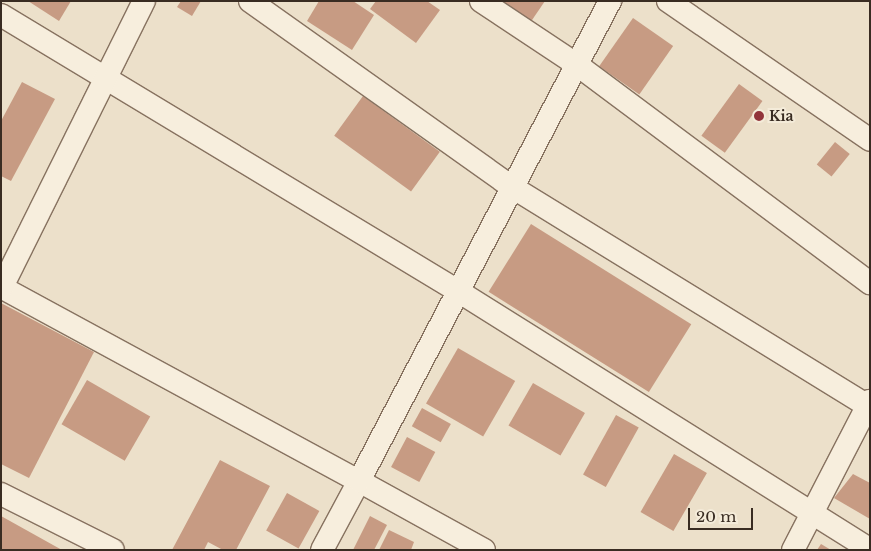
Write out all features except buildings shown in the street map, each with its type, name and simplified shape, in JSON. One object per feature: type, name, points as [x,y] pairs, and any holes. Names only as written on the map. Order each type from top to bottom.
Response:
[{"type":"street","points":[[144,1],[1,287],[484,550]]},
{"type":"street","points":[[250,1],[512,187],[869,405],[793,550]]},
{"type":"street","points":[[481,1],[576,64],[870,283]]},
{"type":"street","points":[[322,550],[610,1]]},
{"type":"street","points":[[668,1],[870,140]]},
{"type":"street","points":[[1,14],[458,292],[811,515],[870,549]]},
{"type":"street","points":[[1,494],[113,550]]},
{"type":"place","name":"Kia","points":[[759,116]]}]
